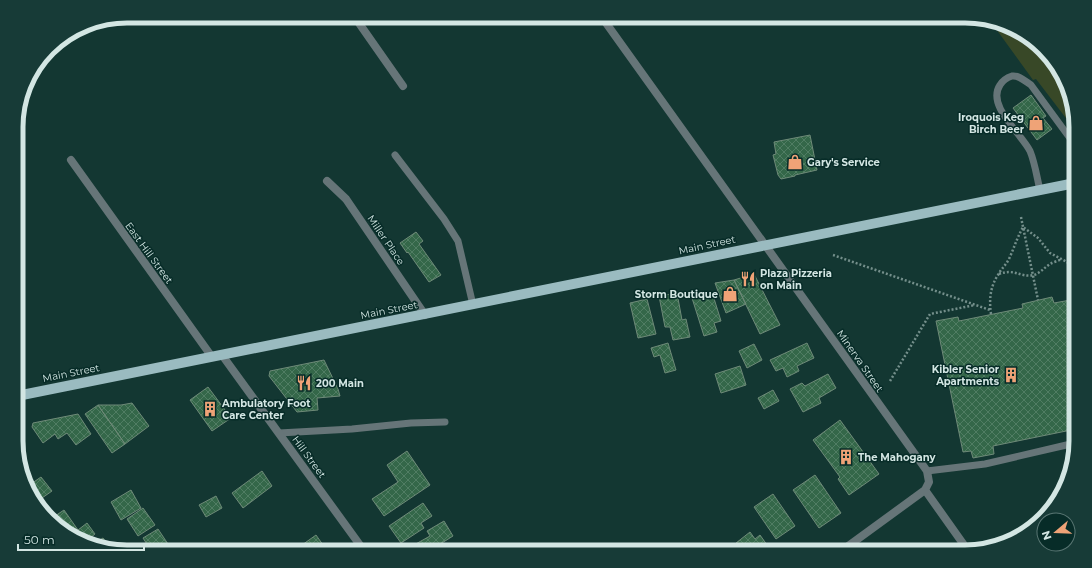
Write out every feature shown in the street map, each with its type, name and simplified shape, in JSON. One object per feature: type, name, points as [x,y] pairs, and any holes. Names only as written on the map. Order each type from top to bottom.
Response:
[{"type":"main road","name":"Main Street","points":[[23,395],[1069,184]]},
{"type":"street","points":[[359,23],[403,86]]},
{"type":"street","name":"Minerva Street","points":[[606,23],[927,471]]},
{"type":"street","name":"East Hill Street","points":[[71,160],[212,357]]},
{"type":"street","name":"Miller Place","points":[[327,180],[346,199],[425,315]]},
{"type":"street","name":"Hill Street","points":[[222,355],[360,545]]},
{"type":"street","points":[[850,545],[925,490],[929,482],[927,471]]},
{"type":"street","points":[[925,490],[964,545]]},
{"type":"lane","points":[[1040,190],[1030,151],[1000,108],[997,96],[998,87],[1004,79],[1013,76],[1022,78],[1030,85],[1069,137]]},
{"type":"lane","points":[[395,155],[444,219],[458,241],[474,305]]},
{"type":"lane","points":[[279,433],[352,429],[411,423],[445,422]]},
{"type":"lane","points":[[927,471],[985,464],[1069,444]]},
{"type":"path","points":[[1021,217],[1038,300]]},
{"type":"path","points":[[1023,227],[1038,238],[1050,253],[1069,264]]},
{"type":"path","points":[[991,314],[989,302],[991,291],[998,274],[1008,261],[1014,243],[1023,227]]},
{"type":"path","points":[[833,255],[990,310]]},
{"type":"path","points":[[998,274],[1010,271],[1020,275],[1033,275],[1062,259]]},
{"type":"path","points":[[890,381],[930,314],[976,305]]},
{"type":"green space","points":[[996,28],[1011,34],[1023,41],[1047,64],[1061,87],[1069,122],[1036,79],[1033,80]]},
{"type":"building","name":"Iroquois Keg Birch Beer","points":[[1031,95],[1046,116],[1043,118],[1052,129],[1037,140],[1013,108]]},
{"type":"building","name":"Gary's Service","points":[[810,135],[817,170],[781,179],[778,175],[773,155],[776,154],[774,142]]},
{"type":"building","points":[[416,232],[423,241],[419,244],[441,275],[429,282],[400,243]]},
{"type":"building","points":[[754,274],[780,325],[760,334],[734,280]]},
{"type":"building","name":"Storm Boutique","points":[[734,280],[746,304],[726,313],[715,283]]},
{"type":"building","points":[[712,292],[721,321],[714,323],[717,332],[704,336],[692,298]]},
{"type":"building","points":[[677,293],[682,320],[686,319],[690,337],[673,340],[670,327],[665,327],[659,296]]},
{"type":"building","name":"Kibler Senior Apartments","points":[[1052,297],[1054,303],[1069,300],[1069,430],[993,446],[994,454],[973,458],[971,451],[963,452],[936,321],[958,317],[959,321],[1023,308],[1022,304]]},
{"type":"building","points":[[647,299],[656,334],[638,338],[630,303]]},
{"type":"building","points":[[668,343],[676,370],[665,373],[660,355],[654,357],[651,348]]},
{"type":"building","points":[[807,343],[814,358],[797,366],[799,371],[787,377],[783,368],[776,371],[770,360]]},
{"type":"building","points":[[754,344],[762,360],[747,368],[739,351]]},
{"type":"building","name":"200 Main","points":[[324,360],[340,396],[317,398],[318,410],[297,412],[269,376],[270,371]]},
{"type":"building","points":[[740,366],[746,385],[721,393],[715,374]]},
{"type":"building","points":[[828,374],[836,388],[819,398],[821,403],[803,412],[790,389],[802,383],[805,386]]},
{"type":"building","name":"Ambulatory Foot Care Center","points":[[208,387],[231,418],[212,431],[190,400]]},
{"type":"building","points":[[773,390],[779,401],[764,409],[758,398]]},
{"type":"building","points":[[132,403],[149,426],[125,444],[98,405],[121,405]]},
{"type":"building","points":[[98,405],[125,444],[112,453],[85,414]]},
{"type":"building","points":[[78,414],[91,434],[76,445],[67,433],[58,439],[55,434],[43,443],[32,427],[33,423]]},
{"type":"building","name":"The Mahogany","points":[[840,420],[879,474],[849,495],[838,479],[840,477],[813,440]]},
{"type":"building","points":[[407,451],[430,485],[384,516],[372,499],[398,482],[387,465]]},
{"type":"building","points":[[262,471],[272,486],[243,508],[232,493]]},
{"type":"building","points":[[815,475],[841,513],[819,528],[793,490]]},
{"type":"building","points":[[41,477],[52,491],[42,498],[50,510],[41,499],[32,483]]},
{"type":"building","points":[[131,490],[141,508],[121,520],[111,502]]},
{"type":"building","points":[[773,494],[795,526],[776,539],[754,507]]},
{"type":"building","points":[[216,496],[222,508],[206,517],[199,505]]},
{"type":"building","points":[[423,503],[432,516],[421,523],[424,528],[401,543],[389,526]]},
{"type":"building","points":[[143,508],[155,525],[138,536],[127,519]]},
{"type":"building","points":[[64,510],[78,530],[87,523],[95,534],[90,538],[81,534],[69,527],[56,516]]},
{"type":"building","points":[[444,521],[453,536],[439,545],[414,545],[430,536],[427,531]]},
{"type":"building","points":[[158,529],[168,544],[148,545],[143,538]]},
{"type":"building","points":[[750,532],[755,539],[760,535],[767,545],[738,545],[736,543]]},
{"type":"building","points":[[316,535],[323,545],[302,545]]},
{"type":"building","points":[[103,538],[106,543],[99,540]]},
{"type":"place","name":"Iroquois Keg Birch Beer","points":[[1036,123]]},
{"type":"place","name":"Gary's Service","points":[[795,162]]},
{"type":"place","name":"Plaza Pizzeria on Main","points":[[748,279]]},
{"type":"place","name":"Storm Boutique","points":[[730,294]]},
{"type":"place","name":"Kibler Senior Apartments","points":[[1011,375]]},
{"type":"place","name":"200 Main","points":[[304,383]]},
{"type":"place","name":"Ambulatory Foot Care Center","points":[[210,409]]},
{"type":"place","name":"The Mahogany","points":[[846,457]]}]
